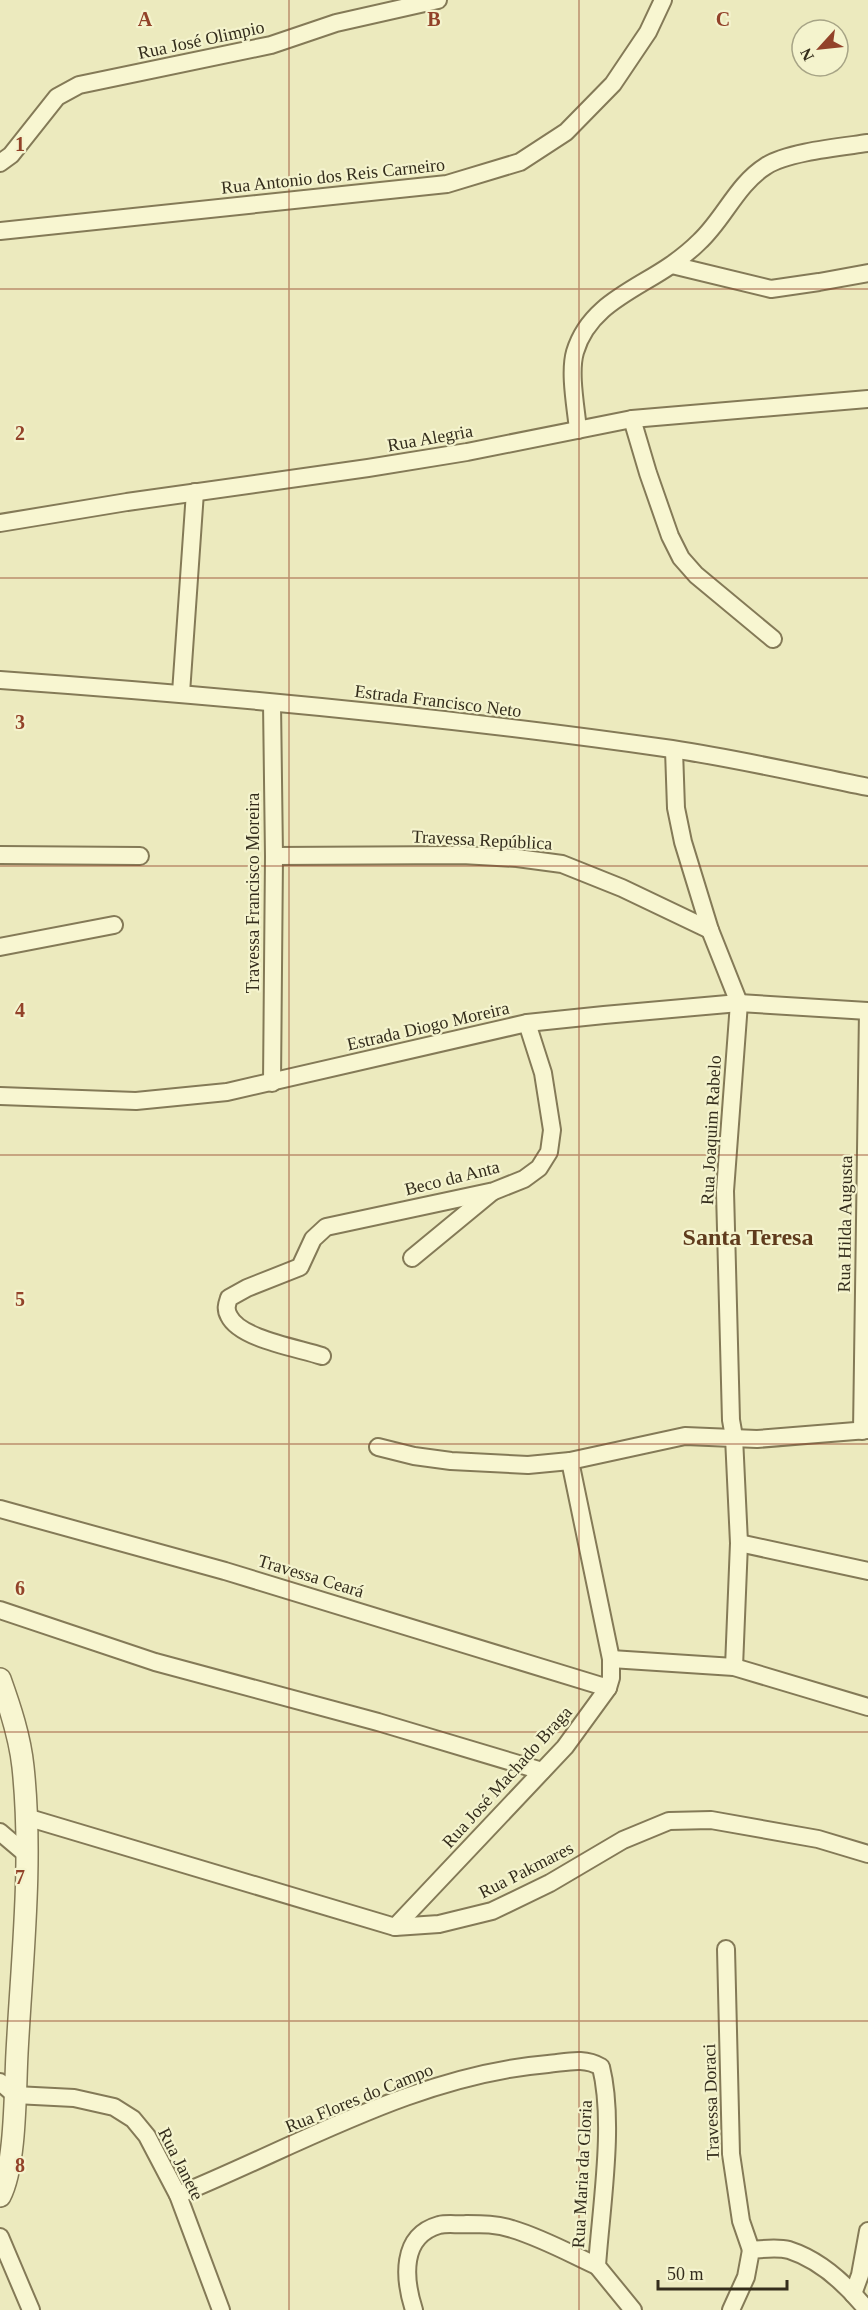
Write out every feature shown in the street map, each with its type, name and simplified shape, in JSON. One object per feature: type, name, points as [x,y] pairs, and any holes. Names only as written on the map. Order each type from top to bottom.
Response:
[{"type":"street","name":"Rua José Olimpio","points":[[0,163],[11,155],[57,97],[80,85],[271,45],[336,23],[438,0]]},
{"type":"street","name":"Rua Antonio dos Reis Carneiro","points":[[0,231],[447,184],[520,162],[566,132],[613,84],[648,32],[663,0]]},
{"type":"street","points":[[578,430],[574,378],[575,353],[584,333],[601,310],[621,294],[672,265],[701,240],[751,178],[766,165],[785,158],[868,142]]},
{"type":"street","points":[[672,265],[771,289],[868,273]]},
{"type":"street","name":"Rua Alegria","points":[[0,523],[195,492],[390,465],[632,419],[868,399]]},
{"type":"street","points":[[632,419],[651,483],[670,536],[681,558],[696,575],[773,639]]},
{"type":"street","points":[[181,693],[195,492]]},
{"type":"street","name":"Estrada Francisco Neto","points":[[0,680],[181,693],[418,717],[674,750],[868,787]]},
{"type":"street","name":"Travessa Francisco Moreira","points":[[272,703],[274,856],[272,1083]]},
{"type":"street","name":"Rua Joaquim Rabelo","points":[[674,750],[676,808],[682,842],[710,930],[739,1003],[725,1191],[731,1420],[734,1437],[739,1543],[734,1667]]},
{"type":"street","points":[[0,855],[140,856]]},
{"type":"street","name":"Travessa República","points":[[274,856],[462,855],[517,858],[562,864],[622,888],[710,930]]},
{"type":"street","points":[[0,948],[114,925]]},
{"type":"street","name":"Estrada Diogo Moreira","points":[[0,1096],[136,1101],[227,1092],[527,1023],[739,1003],[868,1011]]},
{"type":"street","name":"Rua Hilda Augusta","points":[[865,1431],[868,1011]]},
{"type":"street","name":"Beco da Anta","points":[[322,1356],[249,1334],[234,1323],[228,1314],[226,1307],[229,1298],[247,1288],[300,1267],[313,1239],[326,1227],[494,1191],[524,1179],[539,1168],[549,1152],[552,1130],[543,1073],[527,1023]]},
{"type":"street","points":[[412,1258],[494,1191]]},
{"type":"street","points":[[378,1448],[450,1461],[528,1465],[570,1461],[685,1437],[757,1439],[865,1431]]},
{"type":"street","points":[[570,1461],[611,1659],[611,1678],[608,1688]]},
{"type":"street","name":"Travessa Ceará","points":[[0,1509],[225,1571],[608,1688]]},
{"type":"street","points":[[739,1543],[868,1571]]},
{"type":"street","points":[[0,1610],[155,1662],[378,1722],[542,1771]]},
{"type":"street","points":[[611,1659],[734,1667],[868,1707]]},
{"type":"street","points":[[0,1679],[17,1734],[23,1767],[27,1855],[7,2089],[8,2171],[0,2196]]},
{"type":"street","name":"Rua José Machado Braga","points":[[395,1927],[565,1746],[608,1688]]},
{"type":"street","name":"Rua Pakmares","points":[[26,1817],[395,1927],[439,1923],[492,1911],[550,1883],[623,1840],[669,1821],[711,1820],[818,1839],[868,1854]]},
{"type":"street","points":[[0,1832],[27,1855]]},
{"type":"street","name":"Travessa Doraci","points":[[726,1949],[731,2154],[741,2221],[751,2250]]},
{"type":"street","name":"Rua Maria da Gloria","points":[[563,2062],[591,2061],[601,2067],[605,2083],[607,2133],[597,2265],[633,2310]]},
{"type":"street","name":"Rua Flores do Campo","points":[[178,2195],[243,2169],[369,2111],[453,2080],[513,2067],[563,2062]]},
{"type":"street","name":"Rua Janete","points":[[7,2089],[74,2098],[114,2107],[133,2119],[147,2136],[178,2195],[221,2310]]},
{"type":"street","points":[[414,2310],[405,2268],[412,2247],[423,2233],[440,2225],[486,2224],[510,2228],[597,2265]]},
{"type":"street","points":[[853,2294],[860,2275],[868,2231]]},
{"type":"street","points":[[0,2237],[31,2310]]},
{"type":"street","points":[[731,2310],[742,2290],[751,2250],[771,2248],[788,2250],[830,2272],[867,2310]]},
{"type":"district","name":"Santa Teresa","points":[[748,1237]]}]
